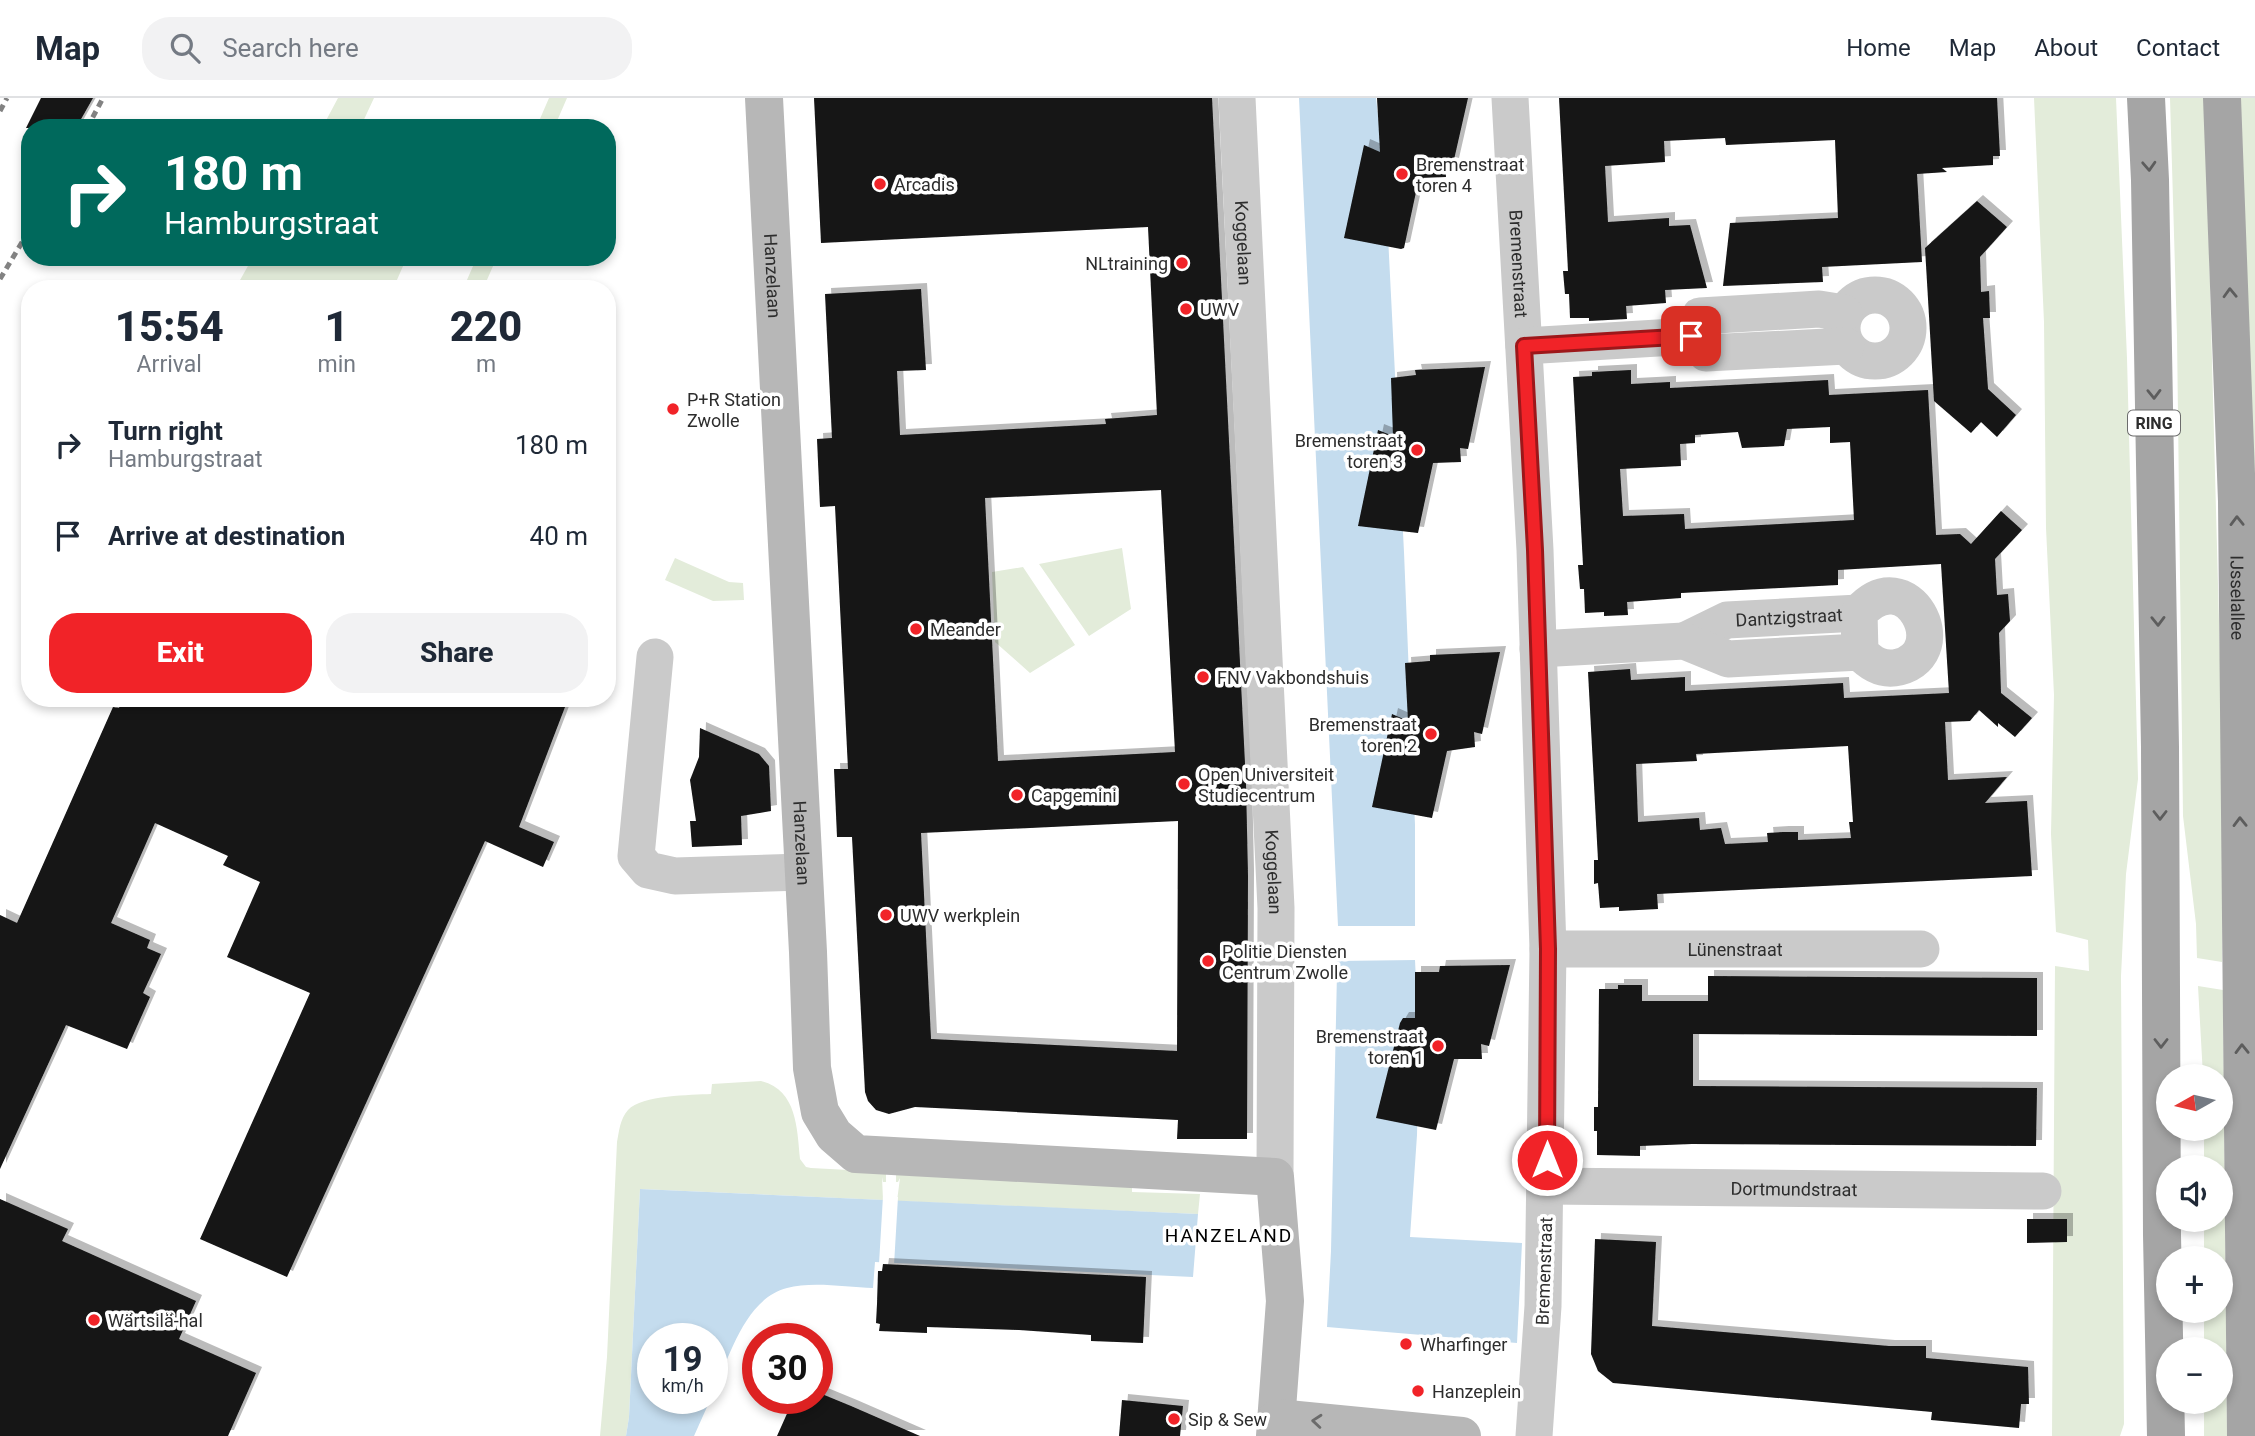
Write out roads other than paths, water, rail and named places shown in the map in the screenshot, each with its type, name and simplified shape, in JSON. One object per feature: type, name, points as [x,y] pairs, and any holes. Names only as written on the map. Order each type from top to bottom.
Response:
[{"type":"main road","name":"RING","points":[[2146,98],[2160,747],[2162,1235],[2166,1436]]},
{"type":"main road","name":"IJsselallee","points":[[2222,98],[2237,501],[2246,1436]]},
{"type":"street","name":"Hanzelaan","points":[[764,98],[812,1068],[820,1112],[834,1135],[856,1154],[1275,1177]]},
{"type":"street","name":"Koggelaan","points":[[1237,98],[1276,908],[1275,1177],[1285,1301],[1276,1427]]},
{"type":"street","name":"Bremenstraat","points":[[1510,98],[1535,550],[1548,949],[1543,1306],[1534,1436]]},
{"type":"street","points":[[1524,346],[1691,336],[1706,353],[1845,330]]},
{"type":"street","name":"Dantzigstraat","points":[[1538,649],[1684,641],[1727,620],[1859,613],[1876,599],[1888,596],[1899,597],[1918,610],[1926,631],[1919,653],[1911,661],[1889,668],[1868,661],[1860,652],[1859,613]]},
{"type":"street","name":"Dantzigstraat","points":[[1684,641],[1728,659],[1860,652]]},
{"type":"street","points":[[655,657],[636,856],[648,870],[675,876],[803,872]]},
{"type":"street","name":"Lünenstraat","points":[[1548,949],[1922,949]]},
{"type":"street","name":"Dortmundstraat","points":[[1546,1186],[2043,1191]]},
{"type":"street","points":[[1276,1427],[1462,1436]]},
{"type":"water","points":[[1299,98],[1376,98],[1385,177],[1415,825],[1415,960],[1419,1044],[1417,1135],[1410,1237],[1522,1243],[1517,1343],[1327,1327],[1338,926]]},
{"type":"water","points":[[640,1189],[1198,1214],[1193,1277],[875,1262],[873,1288],[797,1286],[772,1294],[745,1323],[742,1323],[742,1329],[728,1357],[728,1323],[637,1323],[637,1414],[704,1414],[694,1436],[626,1436]]},
{"type":"railway","points":[[0,111],[7,98]]},
{"type":"railway","points":[[92,119],[103,98]]},
{"type":"railway","points":[[0,279],[21,244]]},
{"type":"place","name":"Bremenstraat toren 4","points":[[1402,174]]},
{"type":"place","name":"Arcadis","points":[[880,184]]},
{"type":"place","name":"NLtraining","points":[[1182,263]]},
{"type":"place","name":"UWV","points":[[1186,309]]},
{"type":"place","name":"P+R Station Zwolle","points":[[673,409]]},
{"type":"place","name":"Bremenstraat toren 3","points":[[1417,450]]},
{"type":"place","name":"Meander","points":[[916,629]]},
{"type":"place","name":"FNV Vakbondshuis","points":[[1203,677]]},
{"type":"place","name":"Bremenstraat toren 2","points":[[1431,734]]},
{"type":"place","name":"Open Universiteit Studiecentrum","points":[[1184,784]]},
{"type":"place","name":"Capgemini","points":[[1017,795]]},
{"type":"place","name":"UWV werkplein","points":[[886,915]]},
{"type":"place","name":"Politie Diensten Centrum Zwolle","points":[[1208,961]]},
{"type":"place","name":"Bremenstraat toren 1","points":[[1438,1046]]},
{"type":"place","name":"Wärtsilä-hal","points":[[94,1320]]},
{"type":"place","name":"Wharfinger","points":[[1406,1344]]},
{"type":"place","name":"Hanzeplein","points":[[1418,1391]]},
{"type":"place","name":"Sip & Sew","points":[[1174,1419]]},
{"type":"district","name":"HANZELAND","points":[[1229,1235]]}]
